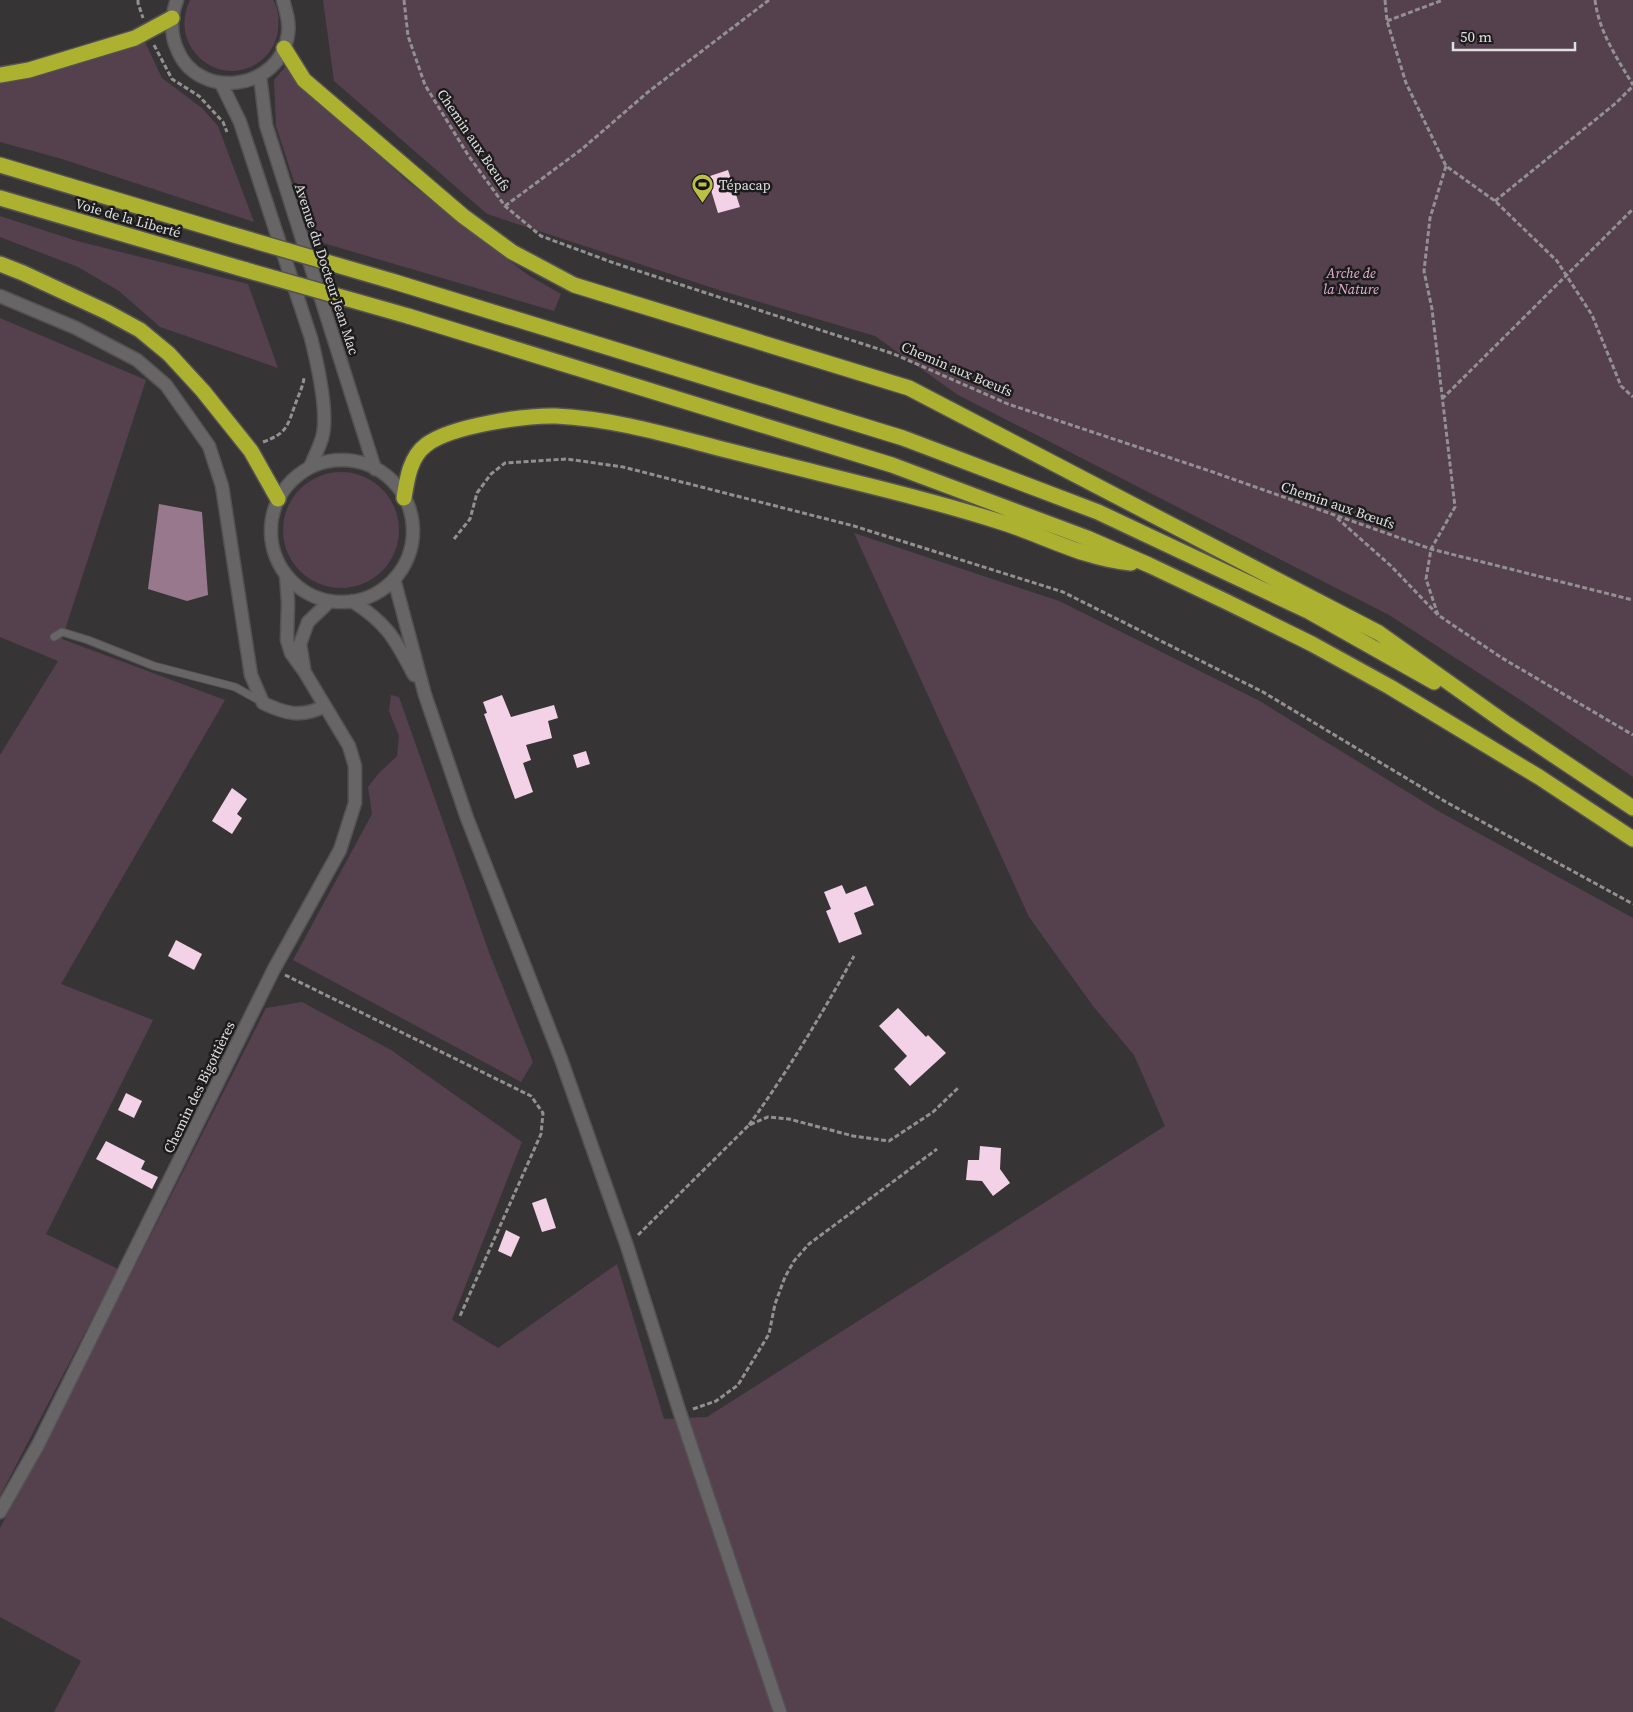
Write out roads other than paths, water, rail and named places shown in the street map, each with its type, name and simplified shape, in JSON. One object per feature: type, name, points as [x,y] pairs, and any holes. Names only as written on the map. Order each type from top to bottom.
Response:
[{"type":"highway","points":[[0,75],[29,70],[135,38],[172,18]]},
{"type":"highway","points":[[284,48],[304,80],[463,216],[512,252],[574,284],[909,388],[1379,633],[1507,724],[1633,808]]},
{"type":"highway","name":"Voie de la Liberté","points":[[0,165],[395,282],[903,438],[1098,512],[1308,611],[1507,724]]},
{"type":"highway","name":"Voie de la Liberté","points":[[0,198],[408,316],[892,465],[1087,538],[1149,565],[1312,644],[1390,687],[1539,777],[1633,840]]},
{"type":"highway","points":[[0,264],[116,316],[140,330],[169,354],[204,391],[251,451],[278,498]]},
{"type":"highway","points":[[404,498],[407,476],[414,459],[425,445],[438,437],[503,420],[529,416],[583,418],[672,437],[950,507],[1008,524],[1081,552],[1116,562],[1149,565]]},
{"type":"main road","points":[[177,0],[172,18],[173,40],[178,52],[186,64],[206,79],[232,84],[260,76],[277,60],[284,48],[288,34],[288,17],[283,0]]},
{"type":"main road","name":"Avenue du Docteur Jean Mac","points":[[260,76],[266,125],[375,469]]},
{"type":"main road","points":[[221,83],[240,122],[252,156],[317,361],[324,424],[322,438],[310,467]]},
{"type":"main road","points":[[0,296],[76,328],[137,360],[166,385],[209,446],[222,486],[251,675],[263,703],[281,712],[302,714],[325,706]]},
{"type":"main road","points":[[343,460],[360,462],[375,469],[392,481],[404,498],[411,518],[412,540],[409,554],[394,579],[375,593],[352,601],[330,601],[313,596],[298,587],[286,575],[276,557],[271,538],[272,518],[278,498],[297,475],[310,467],[326,462],[343,460]]},
{"type":"main road","name":"Chemin des Bigottières","points":[[0,1512],[43,1436],[274,969],[340,850],[355,803],[355,766],[349,746],[304,671],[291,653],[288,640],[286,575]]},
{"type":"main road","points":[[394,579],[425,695],[467,818],[561,1059],[627,1246],[680,1413],[780,1712]]},
{"type":"main road","points":[[304,671],[300,644],[308,622],[330,601]]},
{"type":"main road","points":[[352,601],[371,613],[385,626],[425,695]]},
{"type":"lane","points":[[54,637],[62,632],[88,640],[154,666],[235,687],[263,703]]},
{"type":"place","name":"Tépacap","points":[[703,204]]},
{"type":"park label","name":"Arche de la Nature","points":[[1351,282]]}]
